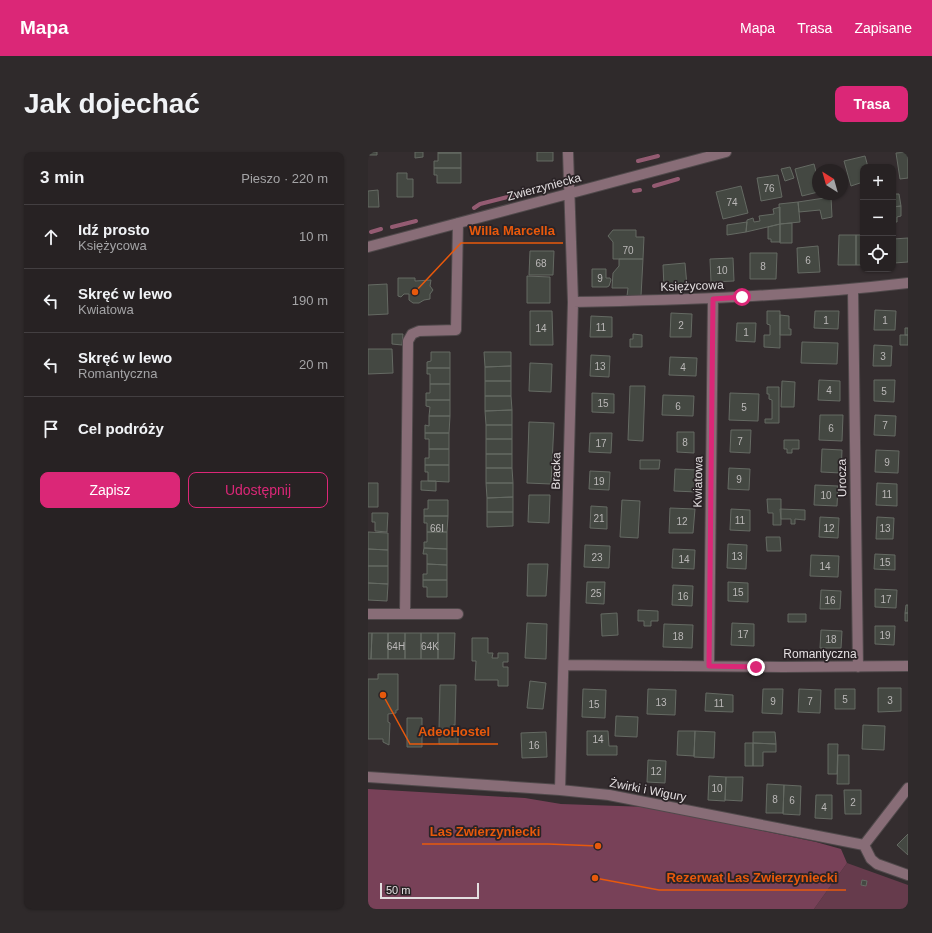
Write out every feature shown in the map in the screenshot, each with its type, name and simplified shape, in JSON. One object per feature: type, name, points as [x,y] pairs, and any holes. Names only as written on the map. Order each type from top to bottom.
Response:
[{"type":"street","name":"Bracka","points":[[560,790],[573,302],[568,152]]},
{"type":"street","name":"Zwierzyniecka","points":[[368,248],[726,152]]},
{"type":"street","points":[[405,614],[408,341],[412,334],[419,331],[456,330],[458,223]]},
{"type":"street","name":"Księżycowa","points":[[573,302],[713,299],[853,290],[908,283]]},
{"type":"street","name":"Urocza","points":[[853,290],[858,667]]},
{"type":"street","name":"Kwiatowa","points":[[709,666],[713,299]]},
{"type":"street","points":[[368,614],[458,614]]},
{"type":"street","name":"Romantyczna","points":[[564,665],[908,666]]},
{"type":"street","name":"Żwirki i Wigury","points":[[368,777],[560,790],[609,796],[864,845]]},
{"type":"street","points":[[908,788],[864,845],[871,859],[878,864],[908,875]]},
{"type":"shaded area","points":[[368,789],[525,798],[561,804],[648,807],[816,842],[841,849],[847,863],[814,909],[368,909]]},
{"type":"shaded area","points":[[847,863],[908,885],[908,909],[814,909]]},
{"type":"building","points":[[368,152],[377,152],[377,155],[368,155]]},
{"type":"building","points":[[415,152],[423,152],[423,157],[415,158]]},
{"type":"building","points":[[461,152],[461,153],[438,153]]},
{"type":"building","points":[[537,152],[553,152],[553,161],[537,161]]},
{"type":"building","points":[[908,152],[908,178],[900,179],[896,153]]},
{"type":"building","points":[[438,153],[461,153],[461,168],[434,168],[434,161],[438,161]]},
{"type":"building","points":[[865,156],[867,164],[860,164],[860,183],[851,186],[848,175],[848,164],[845,164],[844,161]]},
{"type":"building","points":[[812,165],[812,194],[802,196],[795,169]]},
{"type":"building","points":[[790,167],[794,178],[785,181],[781,169]]},
{"type":"building","points":[[434,168],[461,168],[461,183],[437,183],[437,175],[434,175]]},
{"type":"building","points":[[397,173],[407,173],[407,179],[413,179],[413,197],[397,197]]},
{"type":"building","points":[[778,175],[782,197],[761,201],[757,178]]},
{"type":"building","points":[[741,186],[748,213],[723,219],[716,192]]},
{"type":"building","points":[[378,190],[379,207],[368,207],[368,191]]},
{"type":"building","points":[[896,194],[899,194],[901,206],[896,207]]},
{"type":"building","points":[[812,200],[831,200],[832,217],[822,219],[820,210],[799,212],[798,202]]},
{"type":"building","points":[[798,202],[800,222],[780,224],[779,204]]},
{"type":"building","points":[[901,206],[901,216],[897,217],[897,222],[896,222],[896,207]]},
{"type":"building","points":[[780,207],[780,224],[746,232],[747,220],[753,218],[754,222],[760,221],[759,216],[774,214],[773,209]]},
{"type":"building","points":[[747,222],[746,232],[727,235],[727,225]]},
{"type":"building","points":[[792,223],[792,243],[780,243],[780,224]]},
{"type":"building","points":[[780,224],[780,242],[771,242],[771,239],[768,239],[768,227]]},
{"type":"building","points":[[613,230],[636,230],[636,237],[644,237],[643,259],[613,259],[613,242],[608,236]]},
{"type":"building","points":[[839,235],[856,235],[856,265],[838,265]]},
{"type":"building","points":[[856,235],[860,235],[860,265],[856,265]]},
{"type":"building","points":[[908,238],[908,262],[896,263],[896,239]]},
{"type":"building","points":[[818,246],[820,272],[798,273],[797,248]]},
{"type":"building","points":[[530,251],[554,251],[553,275],[529,275]]},
{"type":"building","points":[[750,253],[777,253],[776,279],[750,279]]},
{"type":"building","points":[[733,258],[734,281],[711,282],[710,259]]},
{"type":"building","points":[[619,259],[643,259],[641,296],[627,296],[628,288],[612,288],[613,273],[619,266]]},
{"type":"building","points":[[685,263],[687,286],[664,288],[663,265]]},
{"type":"building","points":[[592,269],[606,269],[606,278],[610,278],[611,280],[609,286],[592,287]]},
{"type":"building","points":[[527,276],[550,277],[550,303],[527,303]]},
{"type":"building","points":[[398,278],[415,278],[415,281],[431,280],[430,286],[433,290],[430,294],[430,299],[419,303],[413,303],[409,300],[409,294],[404,294],[401,297],[398,296]]},
{"type":"building","points":[[387,284],[388,314],[368,315],[368,285]]},
{"type":"building","points":[[875,310],[896,311],[895,330],[874,330]]},
{"type":"building","points":[[530,311],[552,311],[553,345],[530,345]]},
{"type":"building","points":[[767,311],[780,311],[780,348],[764,347],[764,335],[770,335],[770,325],[767,324]]},
{"type":"building","points":[[815,311],[839,311],[838,329],[814,328]]},
{"type":"building","points":[[671,313],[692,314],[691,337],[670,337]]},
{"type":"building","points":[[780,315],[789,316],[789,329],[791,329],[791,335],[780,335]]},
{"type":"building","points":[[591,316],[612,317],[612,337],[590,337]]},
{"type":"building","points":[[737,323],[756,323],[755,342],[736,341]]},
{"type":"building","points":[[905,328],[908,328],[908,335],[905,335]]},
{"type":"building","points":[[392,334],[403,334],[402,345],[392,344]]},
{"type":"building","points":[[633,334],[642,335],[642,347],[630,347],[630,339],[633,339]]},
{"type":"building","points":[[900,335],[908,335],[908,345],[900,345]]},
{"type":"building","points":[[802,342],[838,343],[837,364],[801,363]]},
{"type":"building","points":[[874,345],[892,346],[891,366],[873,366]]},
{"type":"building","points":[[368,349],[392,349],[393,373],[368,374]]},
{"type":"building","points":[[431,352],[450,352],[450,368],[427,368],[427,362],[431,361]]},
{"type":"building","points":[[484,352],[511,352],[511,366],[485,367]]},
{"type":"building","points":[[591,355],[610,356],[609,377],[590,376]]},
{"type":"building","points":[[670,357],[697,358],[696,376],[669,375]]},
{"type":"building","points":[[530,363],[552,364],[551,392],[529,391]]},
{"type":"building","points":[[511,366],[511,381],[485,381],[485,367]]},
{"type":"building","points":[[427,368],[450,368],[450,384],[430,384],[430,374],[427,374]]},
{"type":"building","points":[[819,380],[840,381],[840,401],[818,400]]},
{"type":"building","points":[[874,380],[895,380],[894,402],[874,401]]},
{"type":"building","points":[[485,381],[511,381],[511,396],[485,396]]},
{"type":"building","points":[[782,381],[795,382],[794,407],[781,407]]},
{"type":"building","points":[[430,384],[450,384],[450,400],[426,400],[426,393],[430,393]]},
{"type":"building","points":[[630,386],[645,386],[643,441],[628,440]]},
{"type":"building","points":[[767,387],[779,387],[779,423],[765,423],[765,419],[772,419],[772,400],[769,399],[769,394],[767,394]]},
{"type":"building","points":[[592,393],[614,394],[614,413],[592,412]]},
{"type":"building","points":[[730,393],[759,394],[758,421],[729,420]]},
{"type":"building","points":[[663,395],[694,396],[693,416],[662,415]]},
{"type":"building","points":[[485,396],[511,396],[512,410],[485,411]]},
{"type":"building","points":[[426,400],[450,400],[450,416],[429,416],[430,407],[426,406]]},
{"type":"building","points":[[512,410],[512,425],[486,425],[485,411]]},
{"type":"building","points":[[820,415],[843,415],[842,441],[819,440]]},
{"type":"building","points":[[875,415],[896,416],[895,436],[874,435]]},
{"type":"building","points":[[429,416],[450,416],[449,433],[425,433],[425,425],[429,426]]},
{"type":"building","points":[[529,422],[554,423],[551,484],[527,483]]},
{"type":"building","points":[[486,425],[512,425],[512,439],[486,439]]},
{"type":"building","points":[[731,430],[751,430],[750,453],[730,452]]},
{"type":"building","points":[[677,432],[694,432],[694,453],[677,452]]},
{"type":"building","points":[[425,433],[449,433],[449,449],[429,449],[429,439],[425,439]]},
{"type":"building","points":[[590,433],[612,433],[611,453],[589,452]]},
{"type":"building","points":[[486,439],[512,439],[512,454],[486,454]]},
{"type":"building","points":[[784,440],[799,440],[799,449],[792,449],[792,453],[787,453],[787,449],[784,449]]},
{"type":"building","points":[[429,449],[449,449],[449,465],[425,465],[425,458],[429,458]]},
{"type":"building","points":[[822,449],[842,450],[841,473],[821,472]]},
{"type":"building","points":[[876,450],[899,451],[898,473],[875,472]]},
{"type":"building","points":[[486,454],[512,454],[512,468],[486,468]]},
{"type":"building","points":[[640,460],[660,460],[659,469],[640,469]]},
{"type":"building","points":[[425,465],[449,465],[449,482],[428,481],[428,472],[425,472]]},
{"type":"building","points":[[486,468],[512,468],[513,483],[486,483]]},
{"type":"building","points":[[729,468],[750,469],[749,490],[728,489]]},
{"type":"building","points":[[675,469],[698,470],[697,492],[674,491]]},
{"type":"building","points":[[590,471],[610,472],[609,490],[589,489]]},
{"type":"building","points":[[421,481],[436,481],[436,491],[421,490]]},
{"type":"building","points":[[368,483],[378,483],[378,507],[368,507]]},
{"type":"building","points":[[486,483],[513,483],[513,497],[487,498]]},
{"type":"building","points":[[877,483],[897,484],[897,506],[876,505]]},
{"type":"building","points":[[815,485],[838,486],[837,506],[814,505]]},
{"type":"building","points":[[529,495],[550,495],[549,523],[528,522]]},
{"type":"building","points":[[513,497],[513,512],[487,512],[487,498]]},
{"type":"building","points":[[767,499],[781,499],[781,525],[773,525],[773,513],[768,513]]},
{"type":"building","points":[[428,500],[448,500],[448,516],[424,516],[424,509],[428,509]]},
{"type":"building","points":[[622,500],[640,501],[638,538],[620,537]]},
{"type":"building","points":[[591,506],[607,507],[607,529],[590,528]]},
{"type":"building","points":[[670,508],[695,509],[693,533],[669,533]]},
{"type":"building","points":[[731,509],[750,510],[750,531],[730,530]]},
{"type":"building","points":[[780,509],[805,510],[805,520],[795,519],[795,524],[791,524],[791,519],[781,519]]},
{"type":"building","points":[[487,512],[513,512],[513,526],[487,527]]},
{"type":"building","points":[[372,513],[388,513],[387,532],[375,531],[375,522],[372,522]]},
{"type":"building","points":[[424,516],[448,516],[447,532],[427,532],[427,523],[424,523]]},
{"type":"building","points":[[820,517],[839,518],[838,538],[819,537]]},
{"type":"building","points":[[877,517],[894,518],[893,539],[876,539]]},
{"type":"building","points":[[368,532],[388,533],[388,550],[368,549]]},
{"type":"building","points":[[427,532],[447,532],[447,549],[424,548],[424,542],[427,542]]},
{"type":"building","points":[[766,537],[780,537],[781,551],[767,551]]},
{"type":"building","points":[[728,544],[747,545],[746,569],[727,568]]},
{"type":"building","points":[[585,545],[610,546],[609,568],[584,567]]},
{"type":"building","points":[[424,548],[447,549],[447,565],[427,564],[427,554],[423,554]]},
{"type":"building","points":[[368,549],[388,550],[388,566],[368,566]]},
{"type":"building","points":[[673,549],[695,550],[694,569],[672,568]]},
{"type":"building","points":[[875,554],[895,555],[895,570],[874,569]]},
{"type":"building","points":[[811,555],[839,556],[838,577],[810,576]]},
{"type":"building","points":[[427,564],[447,565],[447,580],[423,580],[423,574],[427,574]]},
{"type":"building","points":[[528,564],[548,564],[546,596],[527,596]]},
{"type":"building","points":[[368,566],[388,566],[388,584],[368,583]]},
{"type":"building","points":[[423,580],[447,580],[447,597],[427,597],[427,587],[423,587]]},
{"type":"building","points":[[587,582],[605,582],[604,604],[586,603]]},
{"type":"building","points":[[728,582],[748,583],[748,602],[728,601]]},
{"type":"building","points":[[368,583],[388,584],[387,601],[368,600]]},
{"type":"building","points":[[673,585],[693,586],[692,606],[672,605]]},
{"type":"building","points":[[875,589],[897,590],[896,608],[875,607]]},
{"type":"building","points":[[821,590],[841,591],[840,609],[820,609]]},
{"type":"building","points":[[906,605],[908,605],[908,613],[905,613]]},
{"type":"building","points":[[638,610],[658,611],[658,621],[651,621],[651,626],[644,626],[644,621],[638,621]]},
{"type":"building","points":[[617,613],[618,635],[602,636],[601,614]]},
{"type":"building","points":[[905,613],[908,613],[908,621],[905,621]]},
{"type":"building","points":[[788,614],[806,614],[806,622],[788,622]]},
{"type":"building","points":[[527,623],[547,624],[546,659],[525,658]]},
{"type":"building","points":[[732,623],[754,624],[754,646],[731,645]]},
{"type":"building","points":[[664,624],[693,625],[692,648],[663,647]]},
{"type":"building","points":[[875,626],[895,626],[894,645],[875,644]]},
{"type":"building","points":[[821,630],[842,631],[841,648],[820,648]]},
{"type":"building","points":[[368,633],[372,633],[371,659],[368,659]]},
{"type":"building","points":[[372,633],[388,633],[388,659],[371,659]]},
{"type":"building","points":[[388,633],[405,633],[405,659],[388,659]]},
{"type":"building","points":[[405,633],[421,633],[421,659],[405,659]]},
{"type":"building","points":[[421,633],[438,633],[438,659],[421,659]]},
{"type":"building","points":[[438,633],[455,633],[454,659],[438,659]]},
{"type":"building","points":[[472,638],[488,638],[488,653],[493,653],[492,658],[498,658],[498,653],[508,653],[508,662],[503,662],[503,667],[508,667],[508,686],[498,686],[498,680],[475,680],[476,661],[472,661]]},
{"type":"building","points":[[378,674],[398,674],[398,710],[396,710],[396,713],[388,714],[388,722],[390,723],[389,745],[383,742],[383,739],[368,739],[368,679],[378,679]]},
{"type":"building","points":[[530,681],[546,683],[543,709],[527,708]]},
{"type":"building","points":[[440,685],[456,685],[455,725],[453,725],[453,729],[439,729]]},
{"type":"building","points":[[878,688],[901,688],[901,711],[878,712]]},
{"type":"building","points":[[583,689],[606,690],[605,718],[582,717]]},
{"type":"building","points":[[648,689],[676,690],[675,715],[647,714]]},
{"type":"building","points":[[763,689],[783,689],[782,714],[762,713]]},
{"type":"building","points":[[799,689],[821,690],[820,713],[798,712]]},
{"type":"building","points":[[835,689],[855,689],[855,709],[835,709]]},
{"type":"building","points":[[706,693],[733,695],[733,712],[705,711]]},
{"type":"building","points":[[616,716],[638,717],[637,737],[615,736]]},
{"type":"building","points":[[407,718],[422,718],[422,747],[407,747]]},
{"type":"building","points":[[863,725],[885,726],[884,750],[862,749]]},
{"type":"building","points":[[444,729],[458,729],[458,744],[439,744],[439,733],[444,733]]},
{"type":"building","points":[[587,731],[608,731],[609,746],[617,746],[617,755],[587,755]]},
{"type":"building","points":[[678,731],[695,731],[694,756],[677,755]]},
{"type":"building","points":[[695,731],[715,732],[714,758],[694,757]]},
{"type":"building","points":[[546,732],[547,757],[522,758],[521,733]]},
{"type":"building","points":[[753,732],[775,732],[776,744],[753,743]]},
{"type":"building","points":[[745,743],[753,743],[753,766],[745,766]]},
{"type":"building","points":[[753,743],[776,744],[776,752],[763,752],[763,766],[753,766]]},
{"type":"building","points":[[828,744],[838,744],[837,774],[828,774]]},
{"type":"building","points":[[838,755],[849,755],[849,784],[837,784]]},
{"type":"building","points":[[648,760],[666,761],[665,783],[647,782]]},
{"type":"building","points":[[709,776],[726,777],[725,801],[708,800]]},
{"type":"building","points":[[726,777],[743,777],[742,801],[725,800]]},
{"type":"building","points":[[767,784],[784,785],[783,813],[766,813]]},
{"type":"building","points":[[784,785],[801,786],[800,815],[783,814]]},
{"type":"building","points":[[844,790],[861,790],[861,814],[845,814]]},
{"type":"building","points":[[816,795],[832,795],[832,819],[815,818]]},
{"type":"building","points":[[908,834],[908,855],[897,845]]},
{"type":"building","points":[[862,880],[867,881],[866,886],[861,885]]},
{"type":"waterway","points":[[638,161],[658,156]]},
{"type":"waterway","points":[[654,186],[678,179]]},
{"type":"waterway","points":[[634,191],[640,190]]},
{"type":"waterway","points":[[474,208],[480,204],[531,191]]},
{"type":"waterway","points":[[392,227],[416,221]]},
{"type":"waterway","points":[[371,232],[381,229]]},
{"type":"place","name":"Willa Marcella","points":[[415,292]]},
{"type":"place","name":"AdeoHostel","points":[[383,695]]},
{"type":"place","name":"Las Zwierzyniecki","points":[[598,846]]},
{"type":"place","name":"Rezerwat Las Zwierzyniecki","points":[[595,878]]},
{"type":"route","points":[[742,297],[713,299],[709,666],[756,667]]}]
